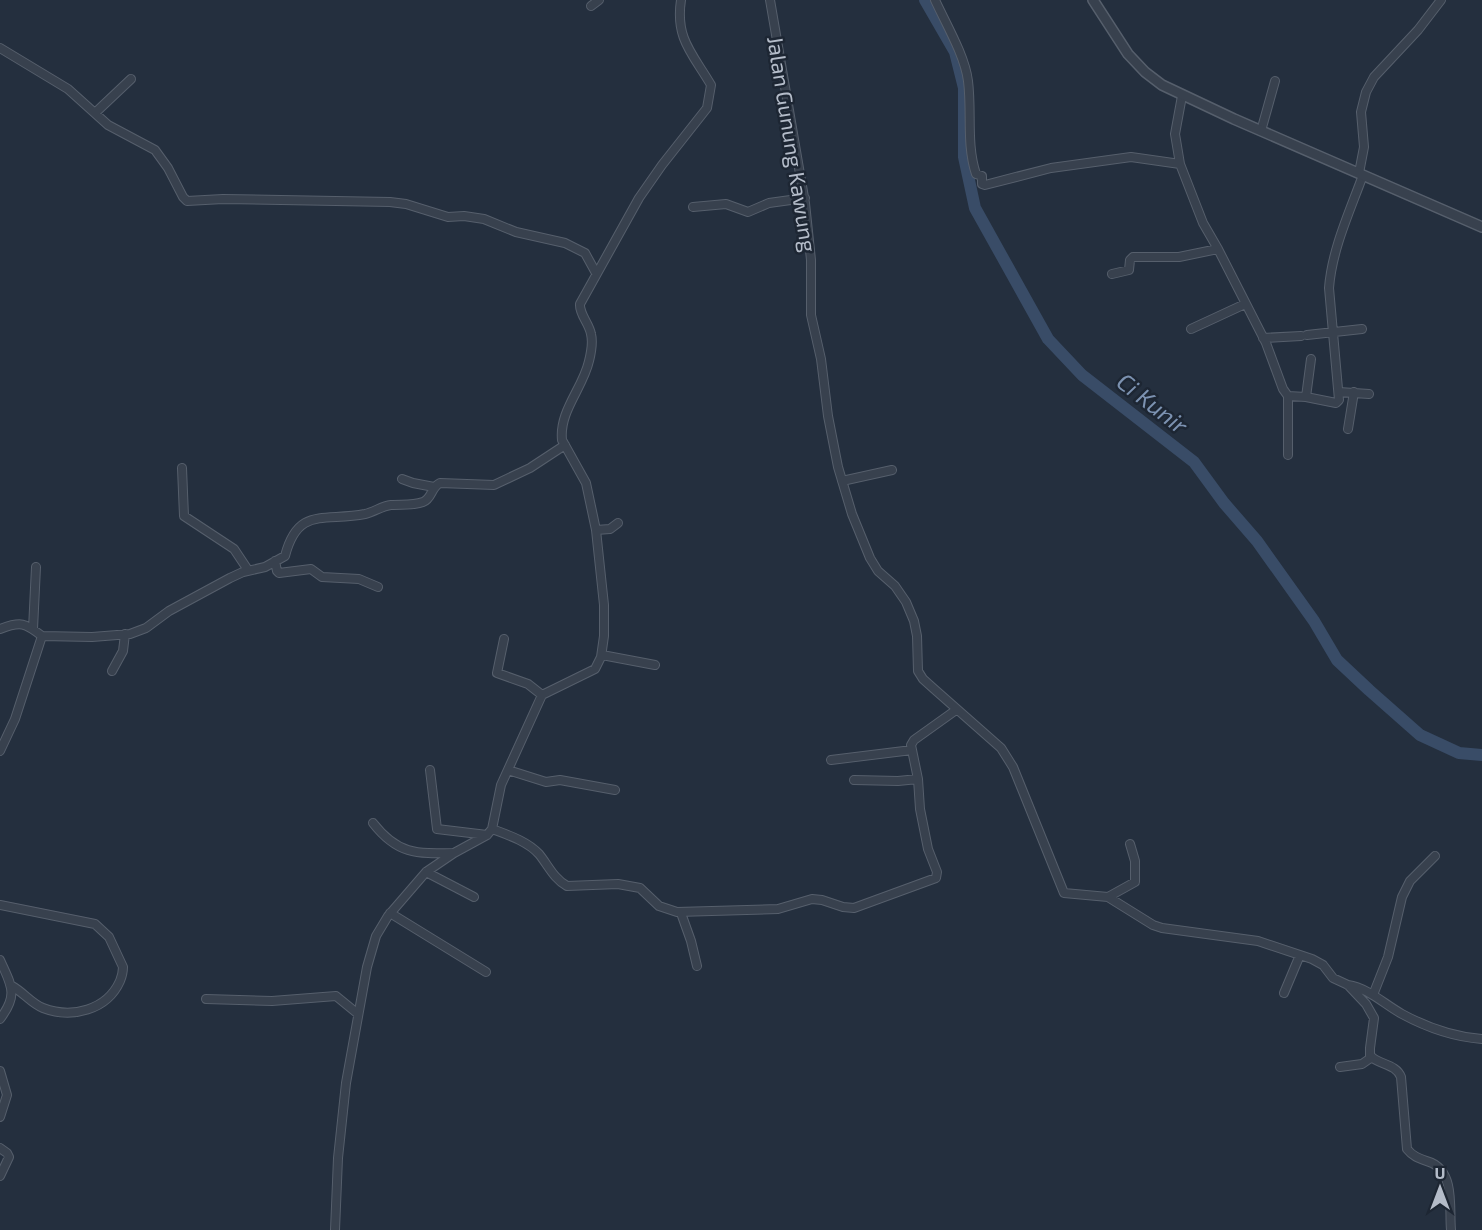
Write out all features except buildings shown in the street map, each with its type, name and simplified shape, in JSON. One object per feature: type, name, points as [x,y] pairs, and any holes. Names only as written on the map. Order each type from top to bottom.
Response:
[{"type":"street","points":[[591,6],[599,0]]},
{"type":"street","points":[[335,1230],[338,1158],[344,1100],[358,1014],[376,936],[390,913],[426,872],[489,832],[496,811],[498,795],[543,695],[595,669],[602,655],[604,605],[596,530],[586,483],[561,434],[586,373],[592,345],[592,336],[580,311],[580,304],[639,198],[707,108],[711,85],[686,46],[680,17],[681,0]]},
{"type":"street","name":"Jalan Gunung Kawung","points":[[770,0],[804,198],[811,260],[811,315],[828,416],[842,481],[857,529],[878,571],[895,586],[906,602],[914,621],[918,671],[923,679],[1001,748],[1013,767],[1064,893],[1108,897]]},
{"type":"street","points":[[935,0],[952,36],[968,79],[969,131],[975,170],[976,174],[982,176],[982,184],[1064,165],[1131,157],[1180,164]]},
{"type":"street","points":[[1093,0],[1128,54],[1162,85],[1261,131],[1482,226]]},
{"type":"street","points":[[1288,396],[1336,403],[1339,400],[1329,288],[1331,268],[1361,174],[1364,147],[1361,112],[1366,92],[1374,77],[1418,30],[1442,0]]},
{"type":"street","points":[[0,48],[68,89],[108,125],[160,154],[183,197],[188,201],[251,199],[406,204],[448,217],[464,216],[483,219],[516,232],[572,245],[585,253],[596,273]]},
{"type":"street","points":[[95,113],[131,79]]},
{"type":"street","points":[[1261,131],[1275,81]]},
{"type":"street","points":[[1182,96],[1174,134],[1180,164],[1203,223],[1263,338],[1283,389],[1288,396],[1288,455]]},
{"type":"street","points":[[693,207],[726,204],[748,212],[769,203],[804,198]]},
{"type":"street","points":[[1112,274],[1129,270],[1130,260],[1133,257],[1179,257],[1218,249]]},
{"type":"street","points":[[1191,329],[1245,304]]},
{"type":"street","points":[[1263,338],[1362,329]]},
{"type":"street","points":[[1306,397],[1311,359]]},
{"type":"street","points":[[1339,392],[1369,394]]},
{"type":"street","points":[[1348,429],[1353,393]]},
{"type":"street","points":[[402,479],[434,487],[443,483],[494,485],[530,468],[565,445]]},
{"type":"street","points":[[182,468],[184,516],[234,549],[248,570]]},
{"type":"street","points":[[842,481],[892,470]]},
{"type":"street","points":[[0,629],[17,623],[27,625],[42,636],[92,637],[124,634],[146,628],[169,611],[248,570],[265,567],[285,556],[288,542],[299,525],[310,520],[365,514],[393,505],[421,503],[427,500],[434,487]]},
{"type":"street","points":[[596,530],[610,529],[618,523]]},
{"type":"street","points":[[275,561],[276,570],[279,573],[312,569],[322,577],[359,579],[378,587]]},
{"type":"street","points":[[33,629],[36,567]]},
{"type":"street","points":[[112,671],[123,651],[124,634]]},
{"type":"street","points":[[0,751],[15,718],[42,636]]},
{"type":"street","points":[[504,639],[496,669],[498,674],[528,684],[543,695]]},
{"type":"street","points":[[602,655],[655,665]]},
{"type":"street","points":[[430,770],[437,829],[489,832],[521,842],[537,853],[561,883],[567,886],[618,884],[640,888],[660,906],[681,913],[778,909],[812,899],[854,908],[935,880],[937,874],[928,849],[920,809],[912,743],[956,710]]},
{"type":"street","points":[[831,760],[912,750]]},
{"type":"street","points":[[508,770],[546,782],[560,780],[615,790]]},
{"type":"street","points":[[854,780],[898,782],[918,779]]},
{"type":"street","points":[[373,823],[389,842],[404,850],[423,854],[454,853]]},
{"type":"street","points":[[1130,844],[1135,882],[1108,897],[1153,925],[1258,940],[1323,965],[1333,978],[1359,987],[1403,1014],[1433,1028],[1455,1036],[1482,1039]]},
{"type":"street","points":[[1373,995],[1388,957],[1398,908],[1405,891],[1410,881],[1435,856]]},
{"type":"street","points":[[426,872],[474,897]]},
{"type":"street","points":[[0,905],[95,924],[110,937],[123,967],[112,996],[89,1010],[51,1011],[40,1007],[12,986]]},
{"type":"street","points":[[390,913],[486,972]]},
{"type":"street","points":[[681,913],[697,966]]},
{"type":"street","points":[[1284,993],[1300,955]]},
{"type":"street","points":[[0,960],[12,986],[10,1004],[0,1019]]},
{"type":"street","points":[[1348,985],[1366,1004],[1374,1018],[1369,1053],[1399,1072],[1407,1149],[1418,1159],[1434,1164],[1446,1176],[1451,1230]]},
{"type":"street","points":[[206,999],[273,1001],[336,996],[358,1014]]},
{"type":"street","points":[[1340,1067],[1362,1064],[1372,1057]]},
{"type":"street","points":[[0,1071],[7,1095],[0,1118]]},
{"type":"street","points":[[0,1148],[9,1157],[0,1176]]},
{"type":"waterway","name":"Ci Kunir","points":[[925,0],[955,52],[964,88],[964,157],[975,208],[1048,339],[1082,375],[1194,462],[1224,503],[1257,541],[1314,621],[1337,660],[1420,735],[1459,753],[1482,755]]}]
